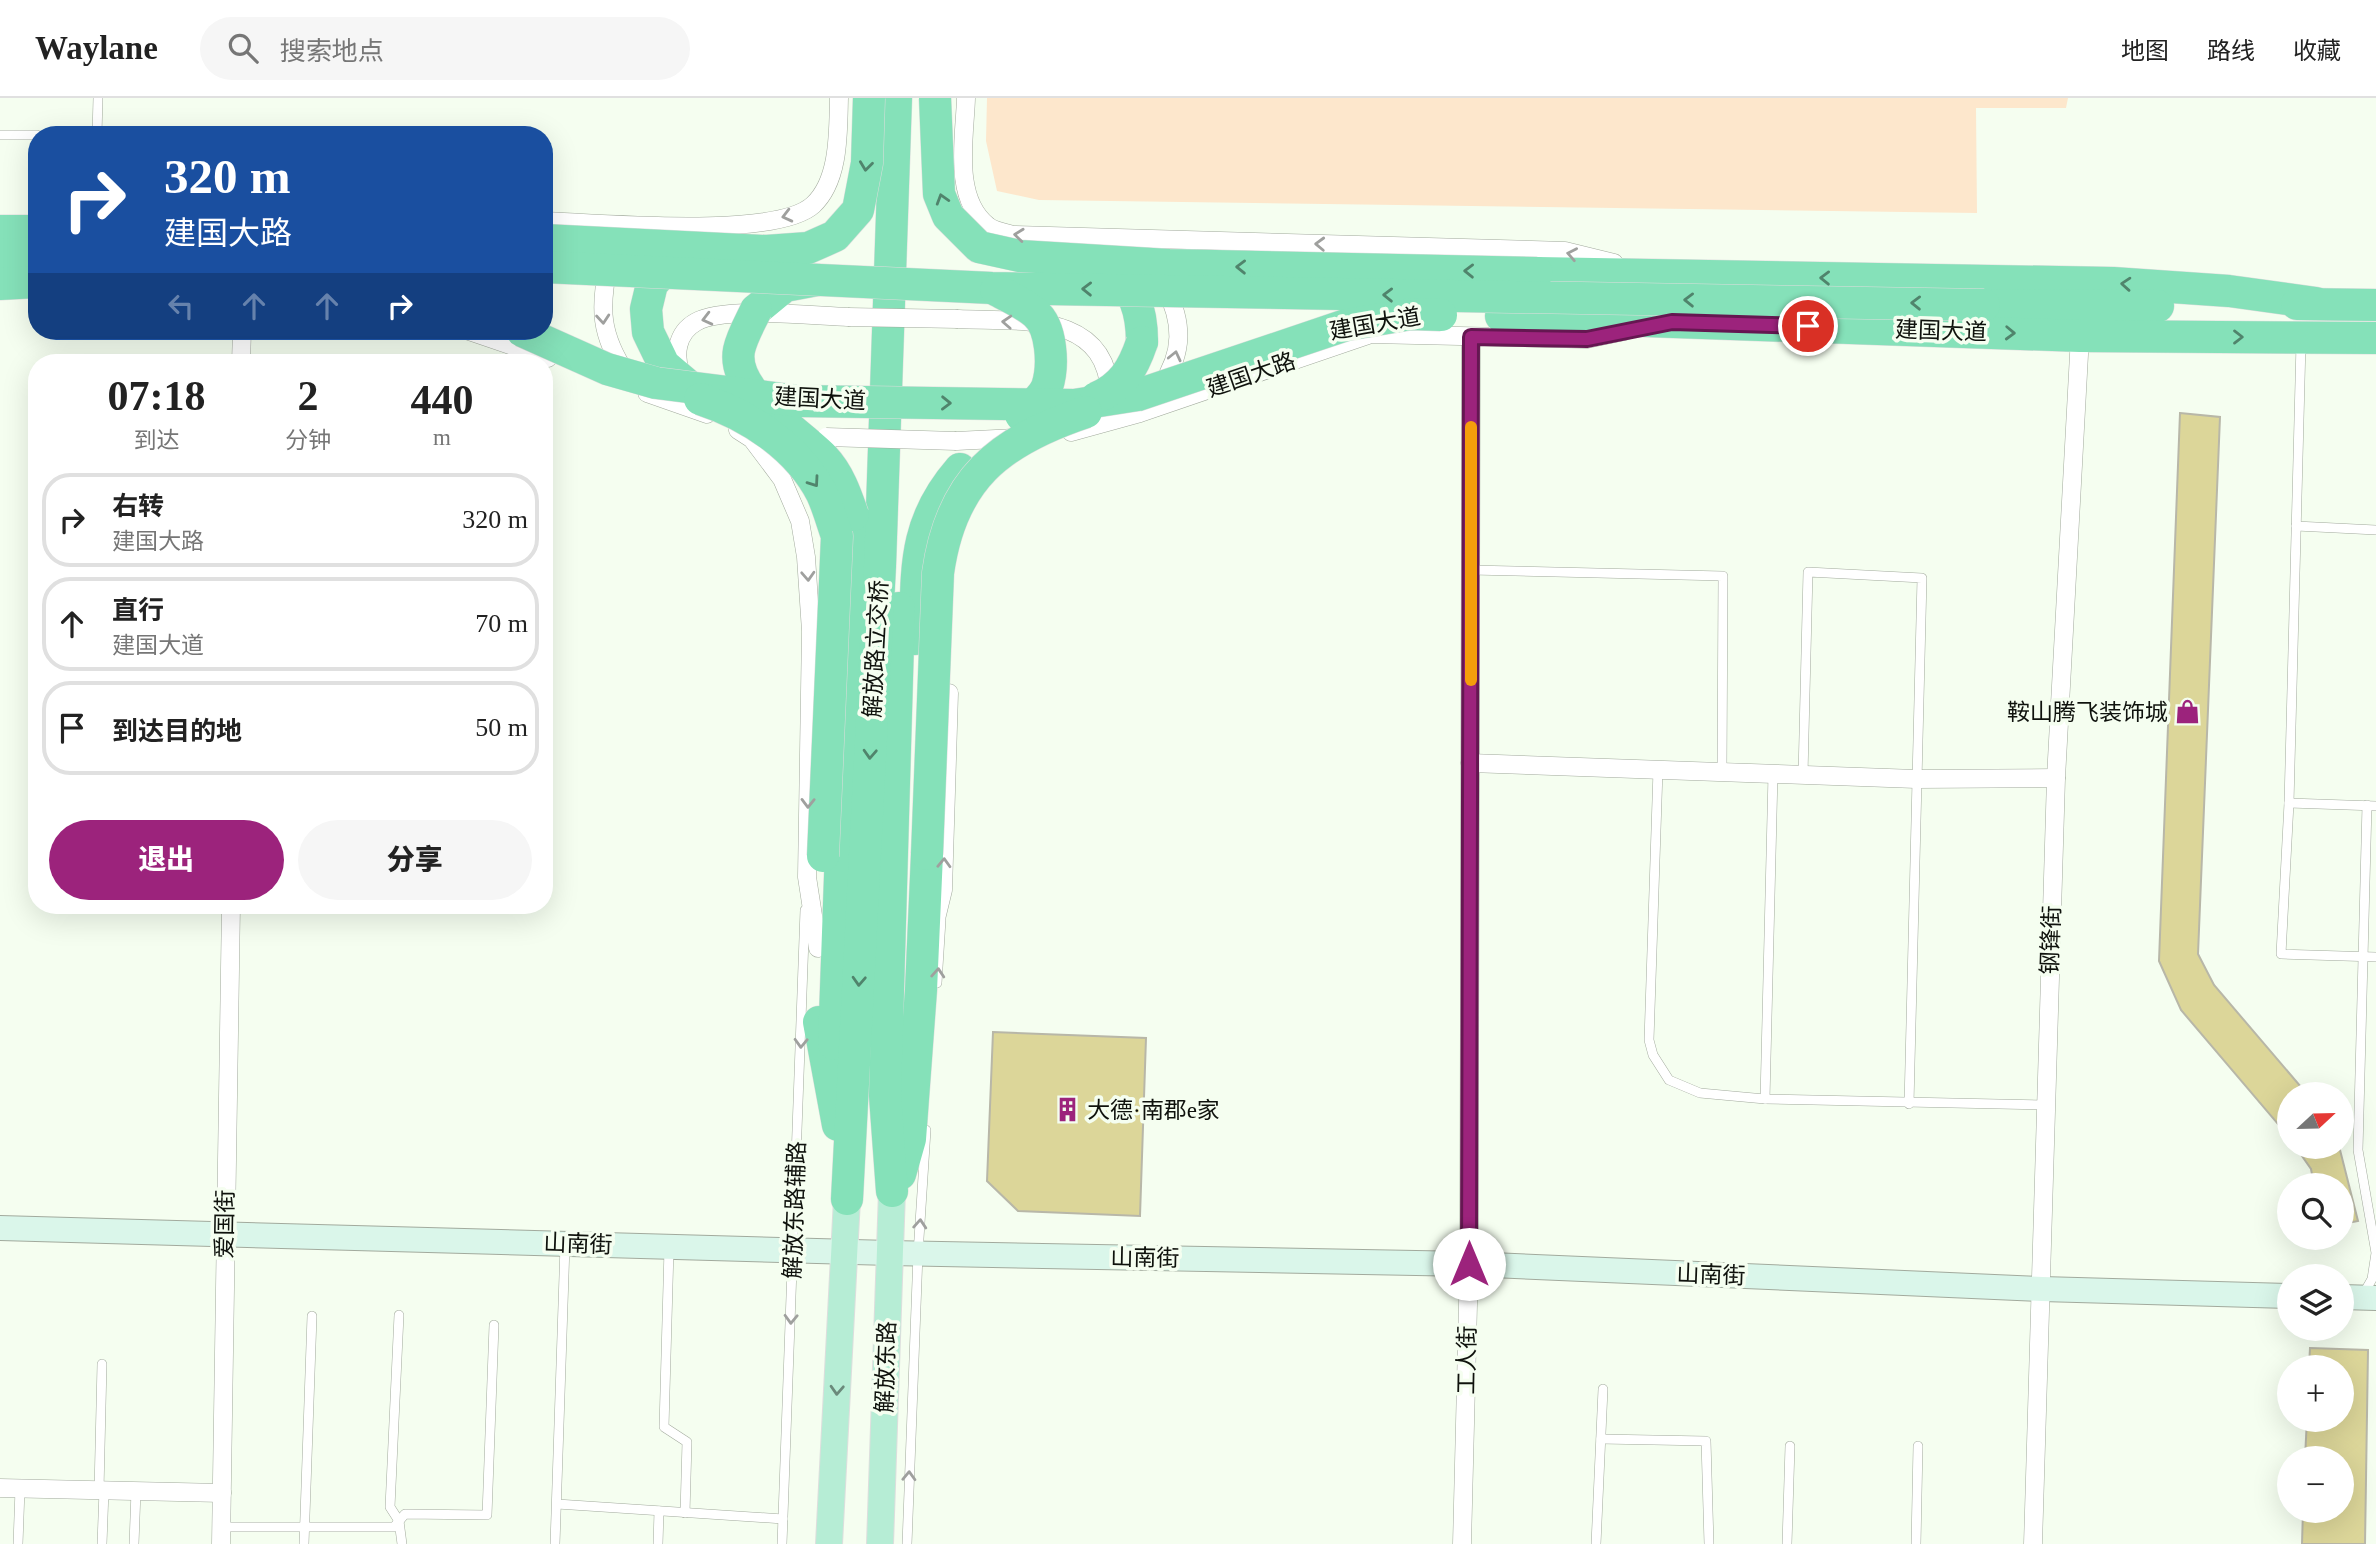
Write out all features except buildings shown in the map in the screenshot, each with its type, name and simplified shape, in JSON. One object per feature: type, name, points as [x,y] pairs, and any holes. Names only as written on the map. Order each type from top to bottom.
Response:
[{"type":"highway","points":[[553,240],[766,251],[808,248],[835,236],[858,210],[867,163],[869,98]]},
{"type":"highway","name":"解放路立交桥","points":[[847,1199],[880,566],[895,98]]},
{"type":"highway","name":"解放路立交桥","points":[[892,1191],[885,1096],[914,98]]},
{"type":"highway","points":[[935,98],[939,194],[948,216],[979,247],[1020,256],[1104,249],[1169,265],[2113,283],[2229,292],[2316,303]]},
{"type":"highway","points":[[0,230],[28,231]]},
{"type":"highway","points":[[691,388],[664,365],[648,332],[646,309],[652,284],[677,256],[699,247]]},
{"type":"highway","points":[[1082,417],[1115,390],[1134,366],[1142,342],[1142,321],[1137,305],[1104,249]]},
{"type":"highway","points":[[0,255],[28,253]]},
{"type":"highway","name":"建国大道","points":[[553,267],[992,288],[1984,305],[2376,305]]},
{"type":"highway","points":[[822,279],[785,286],[756,310],[738,353],[745,381],[760,402],[825,459],[841,482],[853,515],[834,1030],[836,1104],[847,1199]]},
{"type":"highway","points":[[0,284],[28,284]]},
{"type":"highway","points":[[891,1154],[903,1037],[918,567],[922,533],[937,496],[1041,398],[1050,371],[1046,333],[1037,314],[992,288]]},
{"type":"highway","name":"建国大道","points":[[542,340],[647,387],[691,388],[799,401],[1082,417],[1139,404],[1346,325],[1412,314],[2080,335],[2376,338]]},
{"type":"highway","points":[[647,387],[719,405],[766,430],[799,461],[822,494],[837,536],[815,866],[819,1030],[836,1104]]},
{"type":"highway","points":[[892,1191],[902,1171],[910,1139],[929,988],[927,854],[938,573],[943,539],[954,507],[996,457],[1031,433],[1139,404]]},
{"type":"main road","name":"解放东路","points":[[880,1544],[892,1191]]},
{"type":"main road","name":"解放东路","points":[[829,1544],[847,1199]]},
{"type":"main road","name":"山南街","points":[[0,1228],[918,1254],[1469,1264],[2042,1289],[2277,1296]]},
{"type":"street","points":[[553,221],[712,226],[791,218],[814,205],[827,184],[838,147],[839,98]]},
{"type":"street","points":[[966,98],[964,180],[975,209],[988,227],[1014,235],[1104,249],[1565,251],[1662,275]]},
{"type":"street","points":[[647,387],[614,355],[604,331],[601,298],[615,247],[636,229],[651,224]]},
{"type":"street","points":[[0,230],[28,225]]},
{"type":"street","points":[[1104,249],[1160,278],[1177,310],[1180,332],[1171,371],[1139,404]]},
{"type":"street","points":[[929,988],[943,890],[952,579],[959,534],[972,498],[988,477],[1009,457],[1082,417],[1098,417],[1110,394],[1106,371],[1081,335],[1058,324],[732,314],[695,322],[678,344],[676,359],[690,386],[719,418],[826,436],[956,441],[1044,436]]},
{"type":"street","name":"建国大路","points":[[1139,404],[1371,334],[1587,339],[1672,322]]},
{"type":"street","name":"钢锋街","points":[[2033,1544],[2056,778],[2080,335]]},
{"type":"street","name":"工人街","points":[[1462,1544],[1469,1264],[1471,337]]},
{"type":"street","points":[[498,340],[542,354]]},
{"type":"street","points":[[553,357],[647,387],[719,418],[752,439],[782,479],[800,521],[806,557],[811,631],[815,866]]},
{"type":"street","points":[[1470,763],[1916,779],[2056,778]]},
{"type":"street","name":"爱国街","points":[[222,1536],[231,914]]},
{"type":"street","points":[[0,1488],[222,1493]]},
{"type":"lane","points":[[97,126],[98,98]]},
{"type":"lane","points":[[0,135],[28,135]]},
{"type":"lane","points":[[2301,337],[2289,803],[2281,954],[2376,957]]},
{"type":"lane","points":[[2296,526],[2376,530]]},
{"type":"lane","points":[[1471,570],[1723,576],[1722,772]]},
{"type":"lane","points":[[1803,775],[1808,572],[1922,578],[1909,1104]]},
{"type":"lane","points":[[1658,770],[1649,1040],[1653,1055],[1669,1080],[1683,1088],[1710,1094],[1765,1099],[2045,1105]]},
{"type":"lane","points":[[1765,1099],[1773,774]]},
{"type":"lane","points":[[2289,803],[2371,805],[2362,956],[2358,1150],[2376,1253],[2372,1279],[2360,1298]]},
{"type":"lane","name":"解放东路辅路","points":[[782,1544],[794,1250],[815,866]]},
{"type":"lane","points":[[907,1544],[918,1254],[927,1118]]},
{"type":"lane","points":[[555,1544],[565,1244]]},
{"type":"lane","points":[[669,1247],[664,1427],[687,1442],[685,1513]]},
{"type":"lane","points":[[398,1315],[390,1507],[399,1521],[402,1544]]},
{"type":"lane","points":[[304,1544],[312,1316]]},
{"type":"lane","points":[[222,1536],[304,1527],[394,1527],[405,1514],[487,1515],[494,1325]]},
{"type":"lane","points":[[102,1364],[102,1544]]},
{"type":"lane","points":[[1596,1544],[1603,1389]]},
{"type":"lane","points":[[1601,1439],[1706,1441],[1709,1544]]},
{"type":"lane","points":[[1787,1544],[1790,1446]]},
{"type":"lane","points":[[1916,1544],[1918,1446]]},
{"type":"lane","points":[[18,1544],[20,1489]]},
{"type":"lane","points":[[134,1544],[136,1491]]},
{"type":"lane","points":[[556,1504],[783,1519]]},
{"type":"lane","points":[[658,1544],[659,1511]]},
{"type":"shaded area","points":[[987,98],[2068,98],[2066,108],[1976,108],[1977,213],[1039,200],[997,191],[986,141]]},
{"type":"slow traffic","points":[[1471,427],[1471,680]]},
{"type":"place","name":"鞍山腾飞装饰城","points":[[2188,712]]},
{"type":"place","name":"大德·南郡e家","points":[[1067,1110]]},
{"type":"route","points":[[1469,1264],[1471,337],[1587,339],[1672,322],[1808,326]]}]
